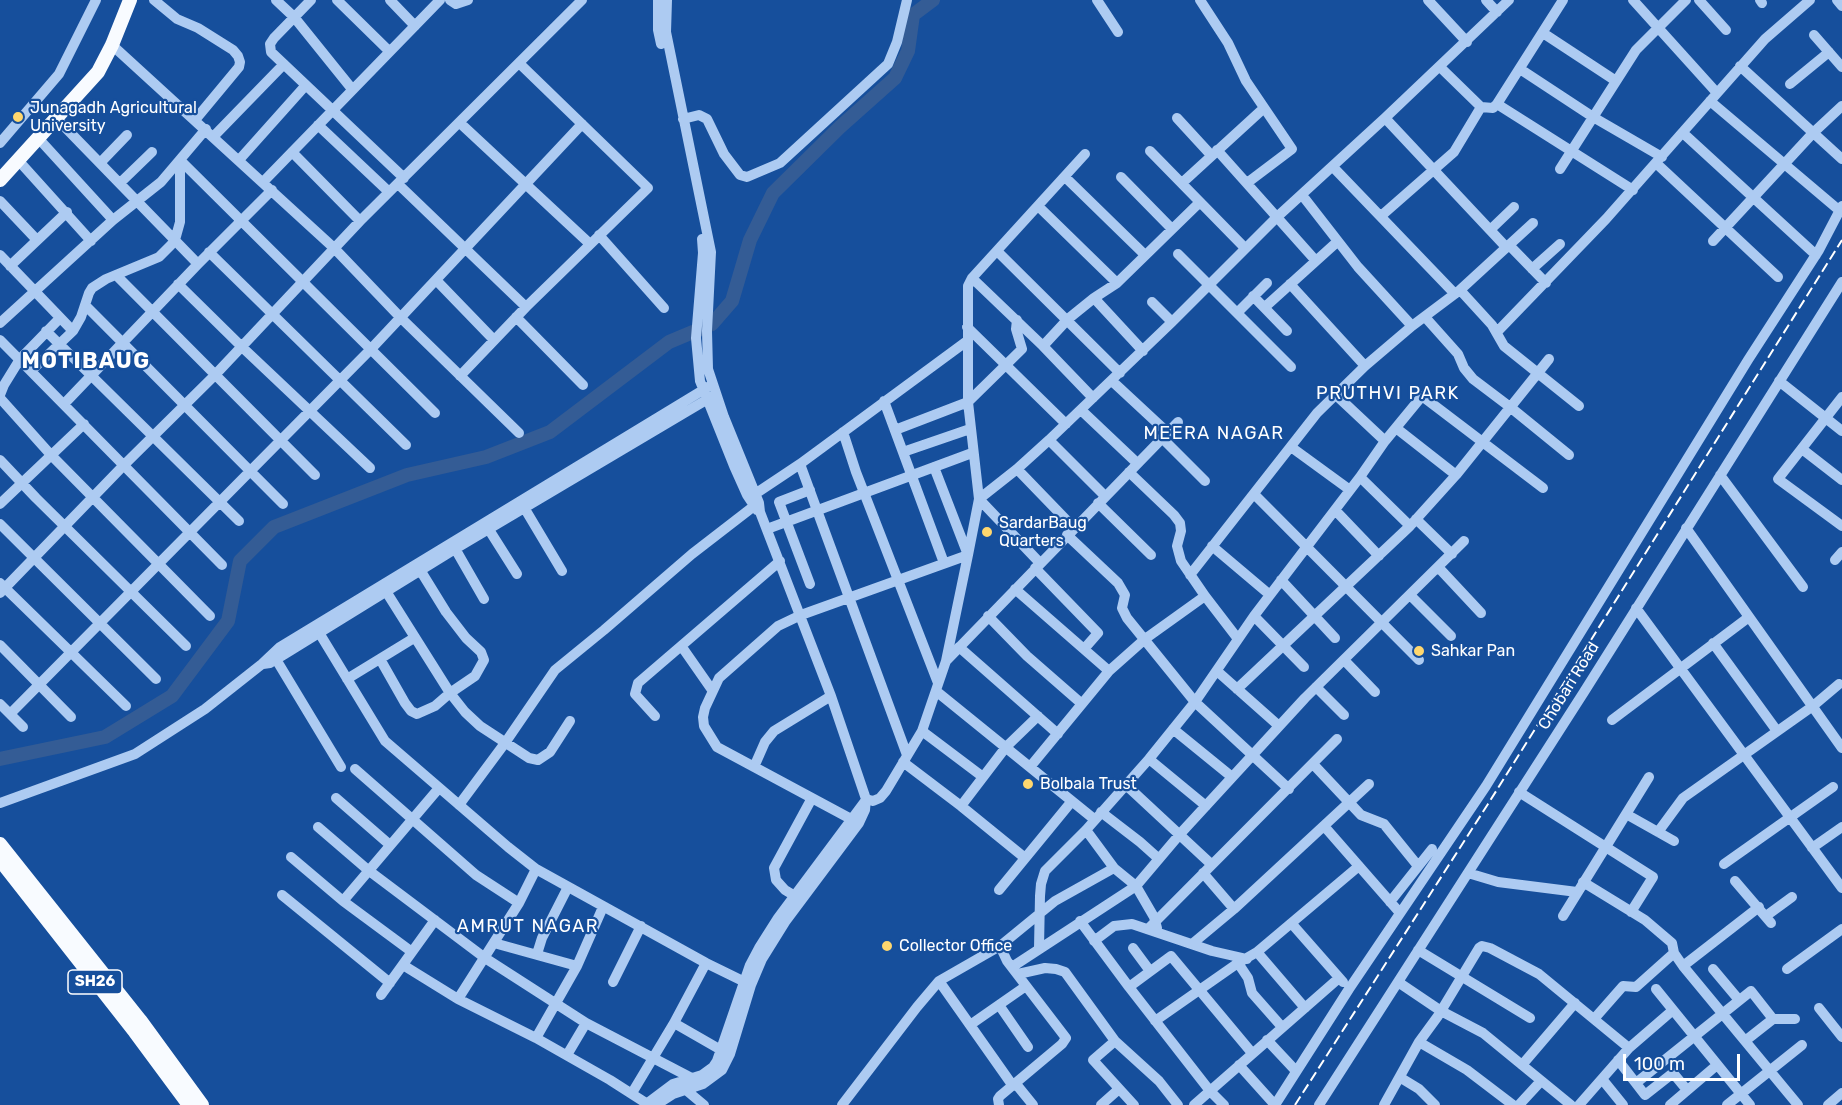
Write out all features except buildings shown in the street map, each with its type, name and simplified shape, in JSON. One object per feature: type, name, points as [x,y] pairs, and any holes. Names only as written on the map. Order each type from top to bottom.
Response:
[{"type":"main road","points":[[0,172],[92,71],[123,0]]},
{"type":"main road","points":[[0,180],[89,84],[112,45],[130,0]]},
{"type":"main road","name":"SH26","points":[[0,844],[140,1020],[202,1105]]},
{"type":"main road","name":"SH26","points":[[1,864],[135,1032],[189,1105]]},
{"type":"street","points":[[0,142],[59,74],[96,0]]},
{"type":"street","points":[[154,0],[177,18],[233,50],[238,56],[239,67],[195,120]]},
{"type":"street","points":[[276,0],[294,17],[352,89]]},
{"type":"street","points":[[311,0],[270,44],[271,52],[332,110],[397,184],[526,306]]},
{"type":"street","points":[[337,0],[389,51]]},
{"type":"street","points":[[390,0],[415,26]]},
{"type":"street","points":[[263,182],[440,0]]},
{"type":"street","points":[[450,0],[456,4],[468,0]]},
{"type":"street","points":[[126,706],[2,588],[35,559],[124,465],[242,347],[360,221],[582,0]]},
{"type":"street","points":[[658,0],[706,268],[710,392]]},
{"type":"street","points":[[667,0],[662,26],[711,252],[706,268]]},
{"type":"street","points":[[683,119],[699,115],[707,119],[724,153],[740,175],[747,177],[780,163],[888,63],[897,42],[908,0]]},
{"type":"street","points":[[1096,0],[1118,32]]},
{"type":"street","points":[[1200,0],[1228,43],[1246,81],[1292,149],[1247,183]]},
{"type":"street","points":[[1428,0],[1467,42]]},
{"type":"street","points":[[1486,0],[1497,12]]},
{"type":"street","points":[[979,499],[1050,440],[1277,217],[1467,42],[1509,0]]},
{"type":"street","points":[[1440,67],[1481,107],[1488,108],[1497,104],[1563,0]]},
{"type":"street","points":[[1239,1065],[1275,1105],[1349,989],[1486,786],[1748,360],[1816,255],[1841,208],[1785,164],[1714,97],[1633,0]]},
{"type":"street","points":[[1560,169],[1636,50],[1686,0]]},
{"type":"street","points":[[1699,0],[1726,30]]},
{"type":"street","points":[[1497,332],[1632,190],[1765,39],[1810,0]]},
{"type":"street","points":[[1837,0],[1842,6]]},
{"type":"street","points":[[1543,33],[1616,81]]},
{"type":"street","points":[[1814,35],[1842,67]]},
{"type":"street","points":[[112,45],[334,248],[400,318],[519,433]]},
{"type":"street","points":[[1790,84],[1829,52]]},
{"type":"street","points":[[0,323],[113,220],[160,182],[180,160],[284,64]]},
{"type":"street","points":[[460,376],[526,306],[648,188],[520,64]]},
{"type":"street","points":[[1740,66],[1842,159]]},
{"type":"street","points":[[1520,69],[1659,160],[1778,277]]},
{"type":"street","points":[[239,160],[306,85]]},
{"type":"street","points":[[1497,104],[1632,190]]},
{"type":"street","points":[[1713,241],[1813,133],[1842,106]]},
{"type":"street","points":[[1382,216],[1454,152],[1481,107]]},
{"type":"street","points":[[1182,183],[1264,108]]},
{"type":"street","points":[[1177,118],[1247,183],[1316,261]]},
{"type":"street","points":[[1385,118],[1490,230],[1546,283]]},
{"type":"street","points":[[57,119],[198,264]]},
{"type":"street","points":[[459,123],[590,244]]},
{"type":"street","points":[[10,714],[371,349],[582,124]]},
{"type":"street","points":[[318,125],[397,184]]},
{"type":"street","points":[[1683,133],[1816,255]]},
{"type":"street","points":[[101,162],[127,135]]},
{"type":"street","points":[[39,139],[113,220]]},
{"type":"street","points":[[1150,151],[1245,248]]},
{"type":"street","points":[[120,183],[152,152]]},
{"type":"street","points":[[292,152],[360,221]]},
{"type":"street","points":[[866,800],[873,801],[880,798],[886,791],[922,731],[946,661],[968,555],[979,499],[968,402],[967,292],[972,278],[1085,154]]},
{"type":"street","points":[[18,160],[91,241]]},
{"type":"street","points":[[180,160],[435,412]]},
{"type":"street","points":[[31,371],[73,331],[92,288],[159,257],[175,240],[180,222],[180,160]]},
{"type":"street","points":[[1333,166],[1497,332],[1504,346],[1579,406]]},
{"type":"street","points":[[1065,177],[1145,255]]},
{"type":"street","points":[[1121,177],[1172,229]]},
{"type":"street","points":[[64,404],[178,284],[272,190]]},
{"type":"street","points":[[1302,195],[1337,242],[1412,326]]},
{"type":"street","points":[[0,201],[37,240]]},
{"type":"street","points":[[1043,346],[1068,319],[1117,283],[1200,202]]},
{"type":"street","points":[[1038,206],[1117,283]]},
{"type":"street","points":[[1490,230],[1514,207]]},
{"type":"street","points":[[10,266],[67,212]]},
{"type":"street","points":[[1190,575],[1317,413],[1365,366],[1412,326],[1458,292],[1533,223]]},
{"type":"street","points":[[599,235],[664,308]]},
{"type":"street","points":[[1265,307],[1337,242]]},
{"type":"street","points":[[1532,269],[1560,244]]},
{"type":"street","points":[[997,251],[1068,319],[1205,481]]},
{"type":"street","points":[[210,252],[406,445]]},
{"type":"street","points":[[1179,254],[1291,367]]},
{"type":"street","points":[[0,255],[73,331]]},
{"type":"street","points":[[116,275],[315,475]]},
{"type":"street","points":[[972,278],[1094,398]]},
{"type":"street","points":[[436,280],[494,340]]},
{"type":"street","name":"Chobari Road","points":[[1319,1105],[1842,282]]},
{"type":"street","points":[[1237,313],[1267,283]]},
{"type":"street","points":[[178,284],[370,468]]},
{"type":"street","points":[[1290,284],[1365,366]]},
{"type":"street","points":[[705,286],[696,338],[698,367],[757,504],[801,615],[866,800],[865,810],[859,823],[770,944],[748,983]]},
{"type":"street","points":[[1253,296],[1287,330]]},
{"type":"street","points":[[1094,298],[1143,351]]},
{"type":"street","points":[[1152,302],[1172,322]]},
{"type":"street","points":[[85,305],[283,504]]},
{"type":"street","points":[[1425,316],[1458,354],[1464,368],[1473,379],[1569,455]]},
{"type":"street","points":[[516,317],[583,384]]},
{"type":"street","points":[[60,318],[20,359],[1,390],[51,455],[210,616]]},
{"type":"street","points":[[895,430],[968,402],[1022,349],[1016,329],[1017,320]]},
{"type":"street","points":[[967,327],[1066,424]]},
{"type":"street","points":[[46,331],[238,521]]},
{"type":"street","points":[[0,340],[222,565]]},
{"type":"street","points":[[459,805],[555,670],[693,554],[757,504],[800,464],[967,340]]},
{"type":"street","points":[[1237,689],[1347,588],[1413,522],[1456,475],[1549,359]]},
{"type":"street","points":[[1779,381],[1842,430]]},
{"type":"street","points":[[0,803],[135,754],[196,715],[262,664],[317,629],[710,392]]},
{"type":"street","points":[[1336,395],[1384,441]]},
{"type":"street","points":[[1039,948],[1041,884],[1046,871],[1149,759],[1195,702],[1254,616],[1360,477],[1384,441],[1422,396],[1543,488]]},
{"type":"street","points":[[1842,397],[1779,479],[1842,526]]},
{"type":"street","points":[[884,401],[944,563]]},
{"type":"street","points":[[1081,410],[1137,463]]},
{"type":"street","points":[[946,661],[1178,422]]},
{"type":"street","points":[[0,504],[84,424]]},
{"type":"street","points":[[1396,428],[1456,475]]},
{"type":"street","points":[[903,452],[970,429]]},
{"type":"street","points":[[843,432],[937,687],[1072,801],[1140,842],[1159,860]]},
{"type":"street","points":[[1050,440],[1151,555]]},
{"type":"street","points":[[1291,447],[1350,490]]},
{"type":"street","points":[[1802,449],[1842,480]]},
{"type":"street","points":[[767,529],[972,453]]},
{"type":"street","points":[[0,459],[21,483],[186,646]]},
{"type":"street","points":[[800,464],[850,598],[905,759],[1025,858]]},
{"type":"street","points":[[934,467],[968,555]]},
{"type":"street","points":[[1017,469],[1118,584],[1125,595],[1122,603],[1124,612],[1195,702],[1289,789]]},
{"type":"street","points":[[1129,472],[1180,523],[1178,553],[1190,575],[1238,639]]},
{"type":"street","points":[[1720,475],[1803,587]]},
{"type":"street","points":[[1360,477],[1452,554]]},
{"type":"street","points":[[810,490],[779,502],[810,584]]},
{"type":"street","points":[[1254,494],[1419,660]]},
{"type":"street","points":[[979,499],[1098,633],[1084,649]]},
{"type":"street","points":[[522,504],[562,571]]},
{"type":"street","points":[[1335,510],[1379,556]]},
{"type":"street","points":[[0,525],[156,679]]},
{"type":"street","points":[[486,526],[517,574]]},
{"type":"street","points":[[1686,528],[1842,748]]},
{"type":"street","points":[[1015,971],[1039,948],[1136,886],[1180,834],[1316,687],[1464,541]]},
{"type":"street","points":[[453,546],[484,599]]},
{"type":"street","points":[[1212,546],[1270,595]]},
{"type":"street","points":[[851,819],[717,747],[707,733],[703,717],[712,690],[719,678],[768,634],[801,615],[968,555]]},
{"type":"street","points":[[655,716],[635,694],[635,688],[639,683],[780,561]]},
{"type":"street","points":[[380,659],[411,711],[417,714],[435,706],[474,676],[484,660],[481,652],[466,638],[446,612],[418,567]]},
{"type":"street","points":[[1438,567],[1481,613]]},
{"type":"street","points":[[1281,580],[1335,638]]},
{"type":"street","points":[[384,588],[450,693],[472,720],[505,743],[530,758],[538,760],[550,752],[570,721]]},
{"type":"street","points":[[1015,589],[1109,671]]},
{"type":"street","points":[[1410,595],[1451,636]]},
{"type":"street","points":[[1030,767],[1109,671],[1145,639],[1205,596]]},
{"type":"street","points":[[1636,608],[1812,848],[1838,875],[1842,888]]},
{"type":"street","points":[[988,616],[1033,662],[1082,704]]},
{"type":"street","points":[[1254,616],[1304,667]]},
{"type":"street","points":[[1612,720],[1749,616]]},
{"type":"street","points":[[317,629],[385,741],[536,869],[706,963],[748,983]]},
{"type":"street","points":[[347,679],[414,638]]},
{"type":"street","points":[[1713,643],[1778,731]]},
{"type":"street","points":[[0,645],[71,717]]},
{"type":"street","points":[[682,647],[712,690]]},
{"type":"street","points":[[959,647],[1058,734]]},
{"type":"street","points":[[274,657],[341,767]]},
{"type":"street","points":[[1344,660],[1375,692]]},
{"type":"street","points":[[1217,671],[1279,726]]},
{"type":"street","points":[[1658,832],[1683,798],[1813,706],[1839,684]]},
{"type":"street","points":[[1316,687],[1344,715]]},
{"type":"street","points":[[754,767],[765,742],[774,731],[831,696]]},
{"type":"street","points":[[0,704],[23,727]]},
{"type":"street","points":[[961,806],[1006,747],[1038,716]]},
{"type":"street","points":[[1173,729],[1232,777]]},
{"type":"street","points":[[922,731],[983,777]]},
{"type":"street","points":[[1094,941],[1114,927],[1125,924],[1151,925],[1337,739]]},
{"type":"street","points":[[1149,759],[1206,806]]},
{"type":"street","points":[[1313,764],[1361,814],[1384,824],[1418,866]]},
{"type":"street","points":[[356,769],[476,875],[519,903]]},
{"type":"street","points":[[1563,916],[1649,777]]},
{"type":"street","points":[[1125,784],[1211,864]]},
{"type":"street","points":[[1192,944],[1234,909],[1369,784]]},
{"type":"street","points":[[1724,864],[1833,787]]},
{"type":"street","points":[[343,901],[439,788]]},
{"type":"street","points":[[1519,792],[1653,878],[1631,912]]},
{"type":"street","points":[[336,798],[390,845]]},
{"type":"street","points":[[795,896],[776,880],[774,868],[812,798]]},
{"type":"street","points":[[649,1105],[703,1084],[722,1070],[759,948],[866,800]]},
{"type":"street","points":[[999,890],[1072,801]]},
{"type":"street","points":[[1626,814],[1674,841]]},
{"type":"street","points":[[1324,826],[1400,913]]},
{"type":"street","points":[[1812,848],[1842,826]]},
{"type":"street","points":[[318,827],[368,870],[485,958],[586,1023],[703,1084]]},
{"type":"street","points":[[1086,830],[1114,868],[1136,886],[1151,925],[1159,933],[1243,961]]},
{"type":"street","points":[[1390,902],[1432,849]]},
{"type":"street","points":[[291,857],[343,901],[412,952]]},
{"type":"street","points":[[1155,1021],[1257,952],[1359,866]]},
{"type":"street","points":[[842,1105],[916,1007],[939,981],[1000,945],[1055,901],[1114,868]]},
{"type":"street","points":[[458,999],[519,903],[536,869]]},
{"type":"street","points":[[1203,873],[1234,909]]},
{"type":"street","points":[[1468,873],[1498,882],[1577,892]]},
{"type":"street","points":[[1735,881],[1765,915]]},
{"type":"street","points":[[1583,882],[1645,920],[1673,948],[1683,966],[1798,1105]]},
{"type":"street","points":[[537,954],[542,938],[568,887]]},
{"type":"street","points":[[282,895],[390,983]]},
{"type":"street","points":[[1683,966],[1792,897]]},
{"type":"street","points":[[536,1038],[577,966],[603,907]]},
{"type":"street","points":[[381,995],[435,920]]},
{"type":"street","points":[[1080,921],[1155,1021],[1224,1105]]},
{"type":"street","points":[[1292,924],[1349,989]]},
{"type":"street","points":[[613,982],[641,926]]},
{"type":"street","points":[[1787,969],[1842,929]]},
{"type":"street","points":[[494,943],[577,966]]},
{"type":"street","points":[[999,1105],[998,1099],[1066,1038],[1015,971],[1000,945]]},
{"type":"street","points":[[1385,1104],[1419,1042],[1441,1011],[1479,948],[1485,946],[1539,974],[1629,1048]]},
{"type":"street","points":[[1133,948],[1150,971]]},
{"type":"street","points":[[1594,1019],[1623,986],[1636,987],[1673,948]]},
{"type":"street","points":[[1418,950],[1530,1018]]},
{"type":"street","points":[[1257,952],[1305,1008]]},
{"type":"street","points":[[1129,987],[1171,956],[1252,1053]]},
{"type":"street","points":[[1243,961],[1252,993],[1282,1027]]},
{"type":"street","points":[[632,1093],[674,1023],[706,963]]},
{"type":"street","points":[[403,965],[458,999],[567,1055],[649,1105]]},
{"type":"street","points":[[1015,971],[1045,968],[1065,972],[1115,1041],[1159,1082],[1178,1105]]},
{"type":"street","points":[[1713,969],[1739,1000]]},
{"type":"street","points":[[1194,1105],[1339,978]]},
{"type":"street","points":[[939,981],[1014,1085],[1033,1105]]},
{"type":"street","points":[[1398,982],[1441,1011],[1483,1033],[1571,1105]]},
{"type":"street","points":[[970,1025],[1026,986]]},
{"type":"street","points":[[1656,989],[1750,1105]]},
{"type":"street","points":[[1636,1083],[1751,991],[1773,1019]]},
{"type":"street","points":[[1522,1065],[1575,1003]]},
{"type":"street","points":[[999,1005],[1028,1047]]},
{"type":"street","points":[[1819,1008],[1842,1037]]},
{"type":"street","points":[[1579,1105],[1629,1048],[1673,1010]]},
{"type":"street","points":[[1746,1041],[1773,1019],[1795,1019]]},
{"type":"street","points":[[567,1055],[586,1023]]},
{"type":"street","points":[[674,1023],[726,1053]]},
{"type":"street","points":[[1267,1040],[1296,1071]]},
{"type":"street","points":[[1115,1041],[1093,1060],[1134,1105]]},
{"type":"street","points":[[1419,1042],[1467,1070],[1513,1105]]},
{"type":"street","points":[[1727,1105],[1802,1045]]},
{"type":"street","points":[[649,1105],[673,1084],[702,1075],[726,1053]]},
{"type":"street","points":[[1618,1060],[1645,1095],[1673,1073],[1687,1090]]},
{"type":"street","points":[[1670,1105],[1717,1065]]},
{"type":"street","points":[[1401,1078],[1419,1089],[1435,1105]]},
{"type":"street","points":[[1602,1079],[1623,1105]]},
{"type":"street","points":[[1519,1105],[1541,1081]]},
{"type":"street","points":[[1101,1105],[1119,1089]]},
{"type":"street","points":[[686,1090],[704,1105]]},
{"type":"street","points":[[1828,1105],[1842,1095]]},
{"type":"waterway","points":[[0,759],[105,737],[172,696],[228,621],[240,561],[274,527],[407,475],[486,457],[550,432],[669,342],[712,324],[732,301],[750,240],[773,193],[840,127],[895,78],[908,51],[913,15],[933,0]]},
{"type":"railway","points":[[1295,1105],[1488,804],[1842,240]]},
{"type":"place","name":"Junagadh Agricultural University","points":[[18,117]]},
{"type":"place","name":"SardarBaug Quarters","points":[[987,532]]},
{"type":"place","name":"Sahkar Pan","points":[[1419,651]]},
{"type":"place","name":"Bolbala Trust","points":[[1028,784]]},
{"type":"place","name":"Collector Office","points":[[887,946]]},
{"type":"district","name":"MOTIBAUG","points":[[86,362]]},
{"type":"district","name":"PRUTHVI PARK","points":[[1388,394]]},
{"type":"district","name":"MEERA NAGAR","points":[[1214,434]]},
{"type":"district","name":"AMRUT NAGAR","points":[[528,927]]}]
